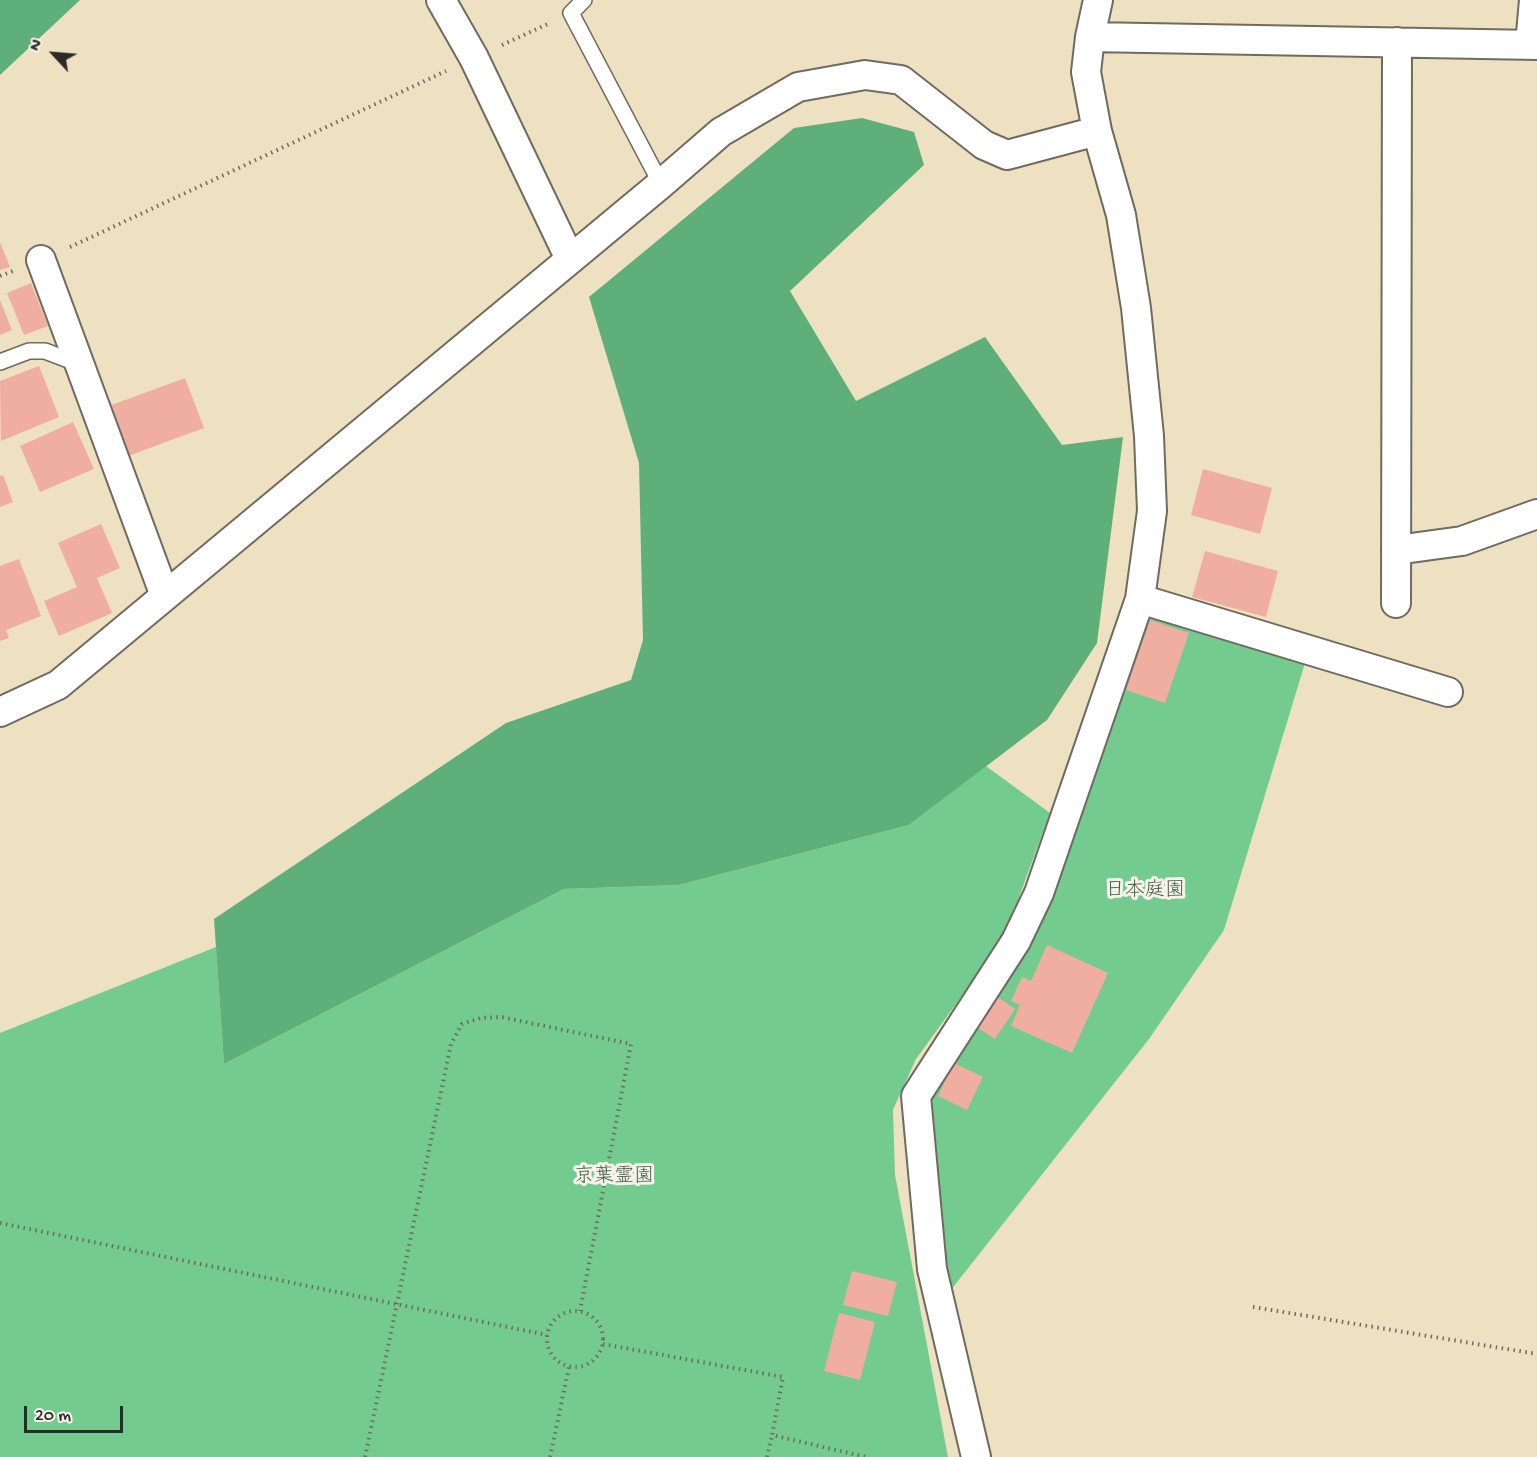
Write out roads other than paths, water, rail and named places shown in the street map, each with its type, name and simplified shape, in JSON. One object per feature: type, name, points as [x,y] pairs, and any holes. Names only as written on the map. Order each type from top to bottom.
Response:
[{"type":"street","points":[[441,0],[474,58],[570,259]]},
{"type":"street","points":[[976,1457],[932,1269],[916,1096],[1016,941],[1039,893],[1140,599],[1152,511],[1148,424],[1136,308],[1121,215],[1098,131],[1086,72],[1090,37],[1098,0]]},
{"type":"street","points":[[1090,37],[1534,45],[1534,0]]},
{"type":"street","points":[[1396,603],[1397,42]]},
{"type":"street","points":[[0,712],[58,685],[721,132],[798,87],[865,75],[901,80],[984,145],[1007,155],[1098,131]]},
{"type":"street","points":[[41,260],[165,596]]},
{"type":"street","points":[[1396,550],[1462,541],[1537,514]]},
{"type":"street","points":[[1140,599],[1448,692]]},
{"type":"lane","points":[[584,0],[571,13],[661,184]]},
{"type":"lane","points":[[0,362],[29,351],[45,351],[79,364]]},
{"type":"park label","name":"日本庭園","points":[[1145,892]]},
{"type":"park label","name":"京葉霊園","points":[[614,1178]]}]
